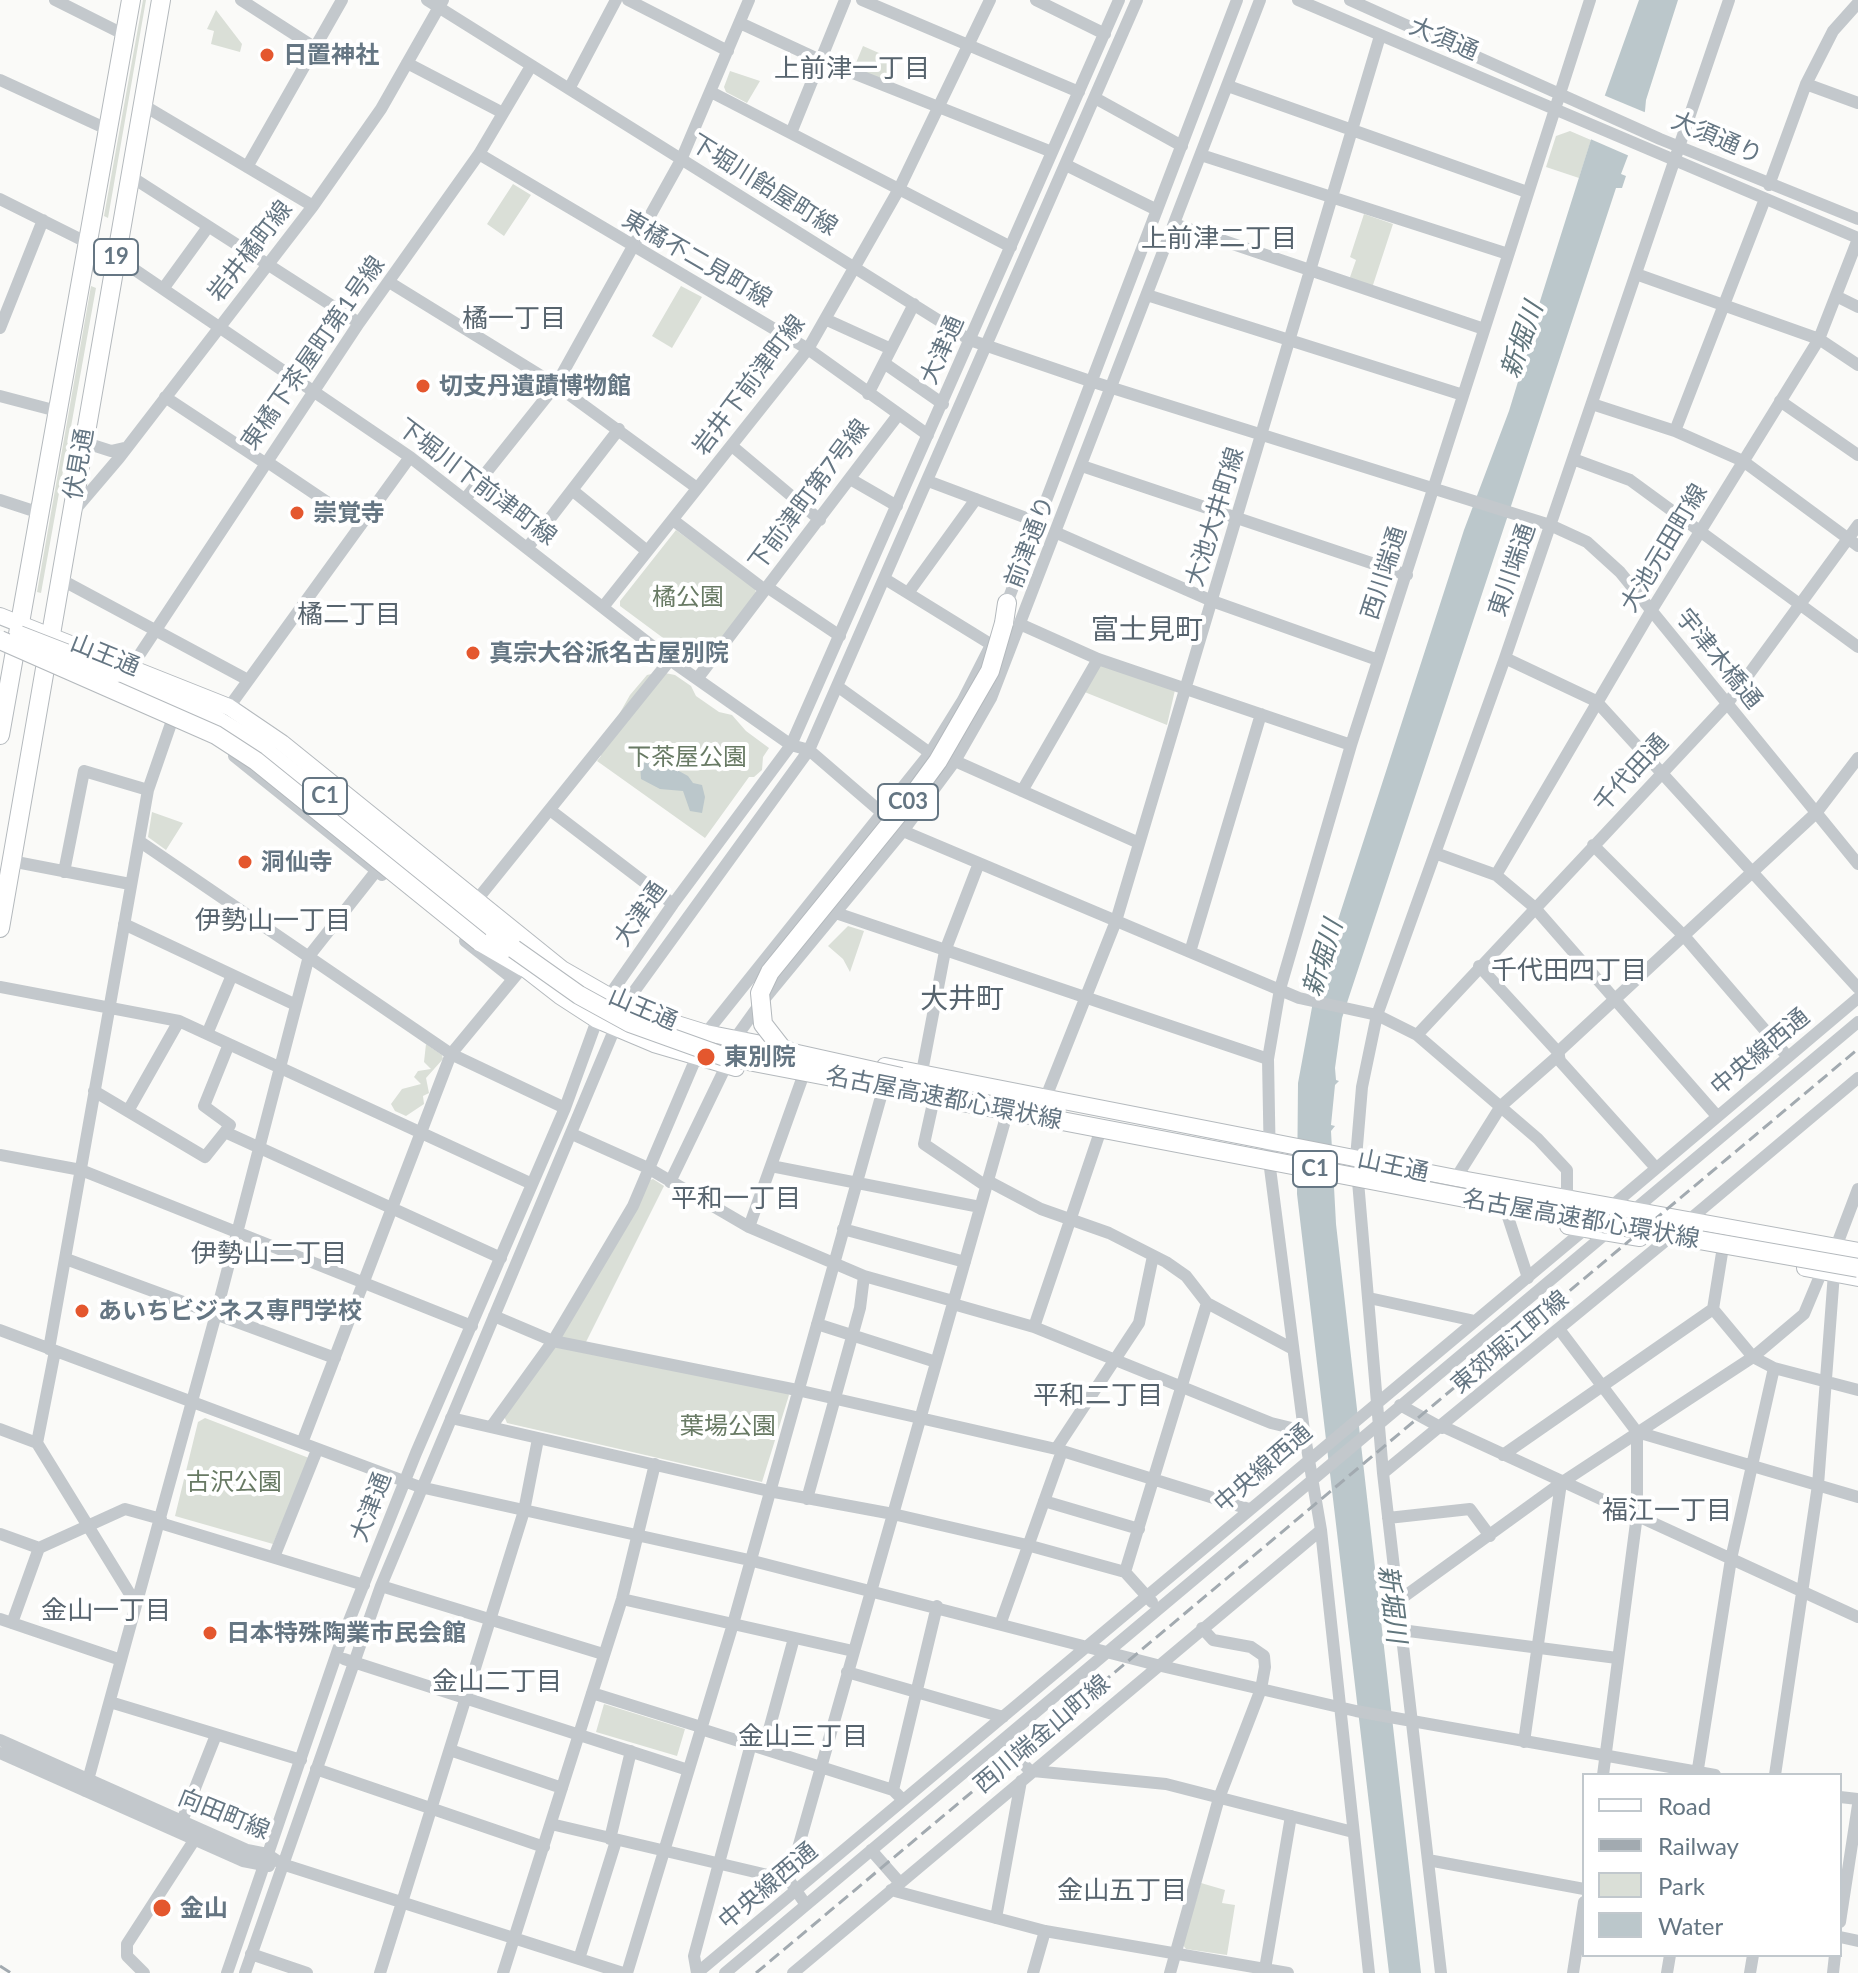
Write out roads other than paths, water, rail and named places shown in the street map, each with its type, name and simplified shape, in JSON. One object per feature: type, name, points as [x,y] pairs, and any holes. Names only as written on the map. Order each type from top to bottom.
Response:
[{"type":"highway","name":"伏見通","points":[[1,724],[5,644],[19,623],[131,0]]},
{"type":"highway","name":"伏見通","points":[[0,928],[161,0]]},
{"type":"highway","points":[[1007,603],[1013,624]]},
{"type":"highway","name":"C03","points":[[1013,624],[938,761],[770,972],[759,1004],[768,1033],[784,1051],[803,1058],[1049,1107],[1063,1121]]},
{"type":"highway","name":"名古屋高速都心環状線","points":[[0,628],[151,686],[233,728],[311,784],[559,982],[650,1032],[722,1056],[1858,1268]]},
{"type":"highway","points":[[5,644],[216,735],[256,761],[518,973]]},
{"type":"main road","name":"山王通","points":[[0,616],[229,707],[282,743],[562,969],[625,1004],[706,1033],[922,1072],[1456,1178],[1858,1251]]},
{"type":"main road","name":"山王通","points":[[5,644],[220,731],[268,763],[518,973],[597,1020],[696,1058],[1606,1233],[1858,1278]]},
{"type":"street","points":[[55,0],[125,35]]},
{"type":"street","points":[[247,167],[342,0]]},
{"type":"street","points":[[569,89],[616,0]]},
{"type":"street","points":[[628,0],[728,51]]},
{"type":"street","points":[[465,499],[556,385],[681,160],[749,0]]},
{"type":"street","points":[[791,133],[845,0]]},
{"type":"street","points":[[862,0],[1079,92]]},
{"type":"street","name":"岩井下前津町線","points":[[603,607],[808,349],[899,189],[971,45],[990,0]]},
{"type":"street","points":[[1036,0],[1105,34]]},
{"type":"street","name":"大津通","points":[[227,1973],[336,1656],[404,1482],[565,1108],[597,1020],[609,996],[673,904],[791,745],[1119,0]]},
{"type":"street","name":"大津通","points":[[245,1973],[352,1661],[381,1586],[625,1004],[809,750],[1137,0]]},
{"type":"street","name":"前津通り","points":[[706,1033],[930,753],[992,645],[1237,0]]},
{"type":"street","name":"前津通り","points":[[734,1040],[903,831],[955,761],[991,698],[1013,624],[1057,533],[1260,0]]},
{"type":"street","name":"大須通","points":[[1298,0],[1574,117]]},
{"type":"street","name":"大須通","points":[[1350,0],[1560,94]]},
{"type":"street","points":[[1385,15],[1390,0]]},
{"type":"street","name":"西川端通","points":[[1369,1973],[1338,1706],[1317,1473],[1314,1453],[1304,1431],[1270,1168],[1268,1059],[1280,989],[1351,745],[1590,0]]},
{"type":"street","name":"東川端通","points":[[1441,1973],[1375,1425],[1379,1400],[1359,1185],[1348,1156],[1377,1015],[1505,658],[1729,0]]},
{"type":"street","points":[[246,2],[314,47]]},
{"type":"street","name":"下堀川飴屋町線","points":[[436,2],[531,66],[970,340],[1112,387]]},
{"type":"street","name":"岩井橘町線","points":[[71,514],[119,458],[313,206],[381,109],[436,2]]},
{"type":"street","points":[[1769,185],[1806,84],[1833,31],[1858,3]]},
{"type":"street","points":[[740,23],[820,60],[1052,152]]},
{"type":"street","name":"大池大井町線","points":[[1046,1097],[1116,921],[1380,36]]},
{"type":"street","points":[[407,63],[503,113]]},
{"type":"street","name":"東橘下茶屋町第1号線","points":[[132,666],[359,323],[479,154],[531,66]]},
{"type":"street","points":[[0,80],[109,130]]},
{"type":"street","points":[[1806,84],[1858,103]]},
{"type":"street","points":[[1228,86],[1527,192]]},
{"type":"street","points":[[711,92],[1011,247]]},
{"type":"street","name":"大須通り","points":[[1560,94],[1769,185],[1858,219]]},
{"type":"street","points":[[1095,98],[1182,146]]},
{"type":"street","points":[[143,105],[313,206]]},
{"type":"street","name":"大須通り","points":[[1574,117],[1858,238]]},
{"type":"street","name":"東橘不二見町線","points":[[479,154],[808,349],[928,435]]},
{"type":"street","points":[[1201,155],[1508,254]]},
{"type":"street","points":[[1066,165],[1157,210]]},
{"type":"street","points":[[130,176],[359,323]]},
{"type":"street","name":"下堀川下前津町線","points":[[0,199],[88,240],[116,257],[410,457],[670,660],[791,745],[809,750],[903,831]]},
{"type":"street","points":[[1675,431],[1765,199]]},
{"type":"street","points":[[0,328],[43,220]]},
{"type":"street","points":[[1174,224],[1484,329]]},
{"type":"street","points":[[163,289],[208,227]]},
{"type":"street","name":"大池元田町線","points":[[1496,875],[1596,701],[1819,339],[1858,238]]},
{"type":"street","points":[[1636,274],[1819,339],[1858,365]]},
{"type":"street","points":[[389,282],[556,385],[697,488]]},
{"type":"street","points":[[1147,295],[1463,395]]},
{"type":"street","points":[[1836,296],[1858,307]]},
{"type":"street","points":[[868,394],[914,304]]},
{"type":"street","points":[[825,319],[891,349]]},
{"type":"street","points":[[884,363],[943,404]]},
{"type":"street","points":[[1112,387],[1434,490]]},
{"type":"street","points":[[0,396],[57,411]]},
{"type":"street","points":[[165,397],[361,525]]},
{"type":"street","points":[[1780,401],[1858,455]]},
{"type":"street","points":[[1592,404],[1675,431],[1743,461],[1853,542]]},
{"type":"street","name":"下前津町第7号線","points":[[697,679],[852,480],[898,415]]},
{"type":"street","points":[[528,547],[619,429]]},
{"type":"street","points":[[83,442],[111,451],[124,448]]},
{"type":"street","points":[[732,446],[820,520]]},
{"type":"street","points":[[229,707],[410,457]]},
{"type":"street","points":[[1573,459],[1630,480],[1858,647]]},
{"type":"street","points":[[1082,466],[1407,575]]},
{"type":"street","points":[[852,480],[897,506]]},
{"type":"street","points":[[928,481],[1037,522]]},
{"type":"street","points":[[572,490],[647,551]]},
{"type":"street","name":"宇津木橋通","points":[[1434,490],[1550,525],[1573,534],[1605,556],[1858,864]]},
{"type":"street","points":[[908,593],[976,499]]},
{"type":"street","points":[[0,500],[40,513]]},
{"type":"street","points":[[673,520],[766,588],[840,636]]},
{"type":"street","name":"千代田通","points":[[1417,1035],[1727,704],[1799,605],[1853,542],[1858,525]]},
{"type":"street","points":[[1057,533],[1212,601],[1378,660]]},
{"type":"street","points":[[60,579],[248,680]]},
{"type":"street","points":[[885,579],[992,645]]},
{"type":"street","points":[[1013,624],[1098,659],[1351,745]]},
{"type":"street","points":[[1505,658],[1596,701],[1755,871],[1858,988]]},
{"type":"street","points":[[1022,791],[1098,659]]},
{"type":"street","points":[[476,901],[670,660]]},
{"type":"street","points":[[837,686],[930,753]]},
{"type":"street","points":[[37,1443],[130,884],[148,790],[175,712]]},
{"type":"street","points":[[1190,952],[1261,714]]},
{"type":"street","name":"山王通","points":[[220,731],[227,750],[377,870],[518,973]]},
{"type":"street","points":[[1456,1178],[1501,1106],[1816,813],[1858,758]]},
{"type":"street","points":[[955,761],[1139,843]]},
{"type":"street","points":[[64,872],[84,771],[148,790]]},
{"type":"street","points":[[550,810],[673,904]]},
{"type":"street","points":[[903,831],[1299,998],[1377,1015],[1417,1035],[1501,1106],[1567,1170],[1567,1199]]},
{"type":"street","points":[[139,841],[451,1054],[565,1108]]},
{"type":"street","points":[[1593,845],[1685,937],[1788,1057]]},
{"type":"street","points":[[1435,853],[1496,875],[1534,907],[1717,1116]]},
{"type":"street","points":[[11,861],[130,884]]},
{"type":"street","points":[[922,1072],[945,951],[979,863]]},
{"type":"street","points":[[87,1786],[216,1314],[309,956],[377,870]]},
{"type":"street","points":[[836,913],[1268,1059]]},
{"type":"street","points":[[124,924],[296,1005]]},
{"type":"street","points":[[1479,966],[1559,1053],[1656,1168]]},
{"type":"street","points":[[302,1443],[451,1054],[518,973]]},
{"type":"street","points":[[207,1034],[232,975]]},
{"type":"street","points":[[0,987],[179,1021],[532,1184]]},
{"type":"street","name":"中央線西通","points":[[697,1973],[792,1886],[903,1800],[1148,1598],[1314,1453],[1528,1278],[1858,998]]},
{"type":"street","points":[[128,1111],[179,1021]]},
{"type":"street","name":"中央線西通","points":[[725,1973],[1858,1022]]},
{"type":"street","points":[[94,1091],[205,1157],[230,1125],[204,1106],[229,1044]]},
{"type":"street","points":[[491,1427],[553,1341],[633,1206],[696,1058]]},
{"type":"street","points":[[670,1182],[726,1066]]},
{"type":"street","points":[[1689,1220],[1858,1078]]},
{"type":"street","points":[[749,1227],[802,1079]]},
{"type":"street","points":[[625,1973],[733,1624],[882,1093]]},
{"type":"street","points":[[792,1886],[820,1766],[1006,1117],[1046,1097]]},
{"type":"street","points":[[933,1103],[924,1144],[987,1183],[1153,1256],[1186,1276],[1207,1303],[1293,1349]]},
{"type":"street","points":[[225,1132],[501,1258]]},
{"type":"street","points":[[572,1134],[648,1168],[749,1227],[835,1261],[864,1276],[1034,1327],[1271,1423],[1304,1431]]},
{"type":"street","points":[[1034,1327],[1099,1135]]},
{"type":"street","points":[[0,1155],[81,1170],[472,1326]]},
{"type":"street","points":[[771,1166],[980,1207]]},
{"type":"street","points":[[1836,1247],[1858,1189]]},
{"type":"street","points":[[1507,1214],[1528,1278]]},
{"type":"street","points":[[843,1229],[965,1262]]},
{"type":"street","name":"東郊堀江町線","points":[[1383,1473],[1443,1427],[1664,1242]]},
{"type":"street","points":[[1503,1455],[1713,1309],[1722,1253]]},
{"type":"street","points":[[1001,1622],[1059,1450],[1113,1359],[1139,1323],[1153,1256]]},
{"type":"street","points":[[66,1259],[335,1358]]},
{"type":"street","points":[[1398,1601],[1561,1483],[1753,1357],[1804,1314],[1828,1272]]},
{"type":"street","points":[[1775,1773],[1818,1485],[1826,1381],[1828,1272]]},
{"type":"street","points":[[807,1499],[853,1336],[864,1276]]},
{"type":"street","points":[[1369,1298],[1475,1321]]},
{"type":"street","points":[[1125,1572],[1184,1389],[1207,1303]]},
{"type":"street","points":[[1713,1309],[1753,1357],[1774,1368],[1858,1390]]},
{"type":"street","points":[[494,1316],[553,1341],[797,1390],[1059,1450],[1249,1509]]},
{"type":"street","points":[[817,1324],[936,1362]]},
{"type":"street","points":[[1559,1329],[1637,1432],[1858,1497]]},
{"type":"street","points":[[0,1330],[420,1487],[749,1560],[1001,1622],[1157,1665],[1356,1711],[1697,1773],[1731,1559],[1774,1368]]},
{"type":"street","points":[[1400,1405],[1561,1483],[1858,1617]]},
{"type":"street","points":[[451,1418],[769,1491],[893,1514],[1027,1545],[1125,1572],[1158,1609]]},
{"type":"street","points":[[0,1429],[37,1443],[136,1604]]},
{"type":"street","points":[[1603,1773],[1637,1515],[1637,1432]]},
{"type":"street","points":[[380,1973],[524,1511],[538,1439]]},
{"type":"street","points":[[274,1557],[317,1450]]},
{"type":"street","points":[[503,1973],[622,1599],[640,1536],[655,1464]]},
{"type":"street","points":[[1524,1742],[1561,1483]]},
{"type":"street","points":[[1044,1501],[1139,1529]]},
{"type":"street","points":[[121,1660],[6,1621],[39,1548],[125,1509],[364,1585]]},
{"type":"street","points":[[1388,1518],[1470,1509],[1490,1536]]},
{"type":"street","name":"西川端金山町線","points":[[793,1973],[1321,1530]]},
{"type":"street","points":[[0,1534],[39,1548]]},
{"type":"street","points":[[381,1586],[603,1654]]},
{"type":"street","points":[[622,1599],[853,1651]]},
{"type":"street","points":[[893,1790],[937,1606]]},
{"type":"street","points":[[1170,1973],[1219,1798],[1261,1689],[1264,1656],[1251,1647],[1213,1640],[1202,1628]]},
{"type":"street","points":[[1401,1630],[1617,1658]]},
{"type":"street","points":[[697,1973],[694,1956],[717,1865],[794,1638]]},
{"type":"street","points":[[336,1656],[688,1770]]},
{"type":"street","points":[[847,1672],[1003,1717]]},
{"type":"street","points":[[592,1693],[893,1790],[903,1800]]},
{"type":"street","points":[[110,1702],[301,1760]]},
{"type":"street","points":[[182,1821],[216,1735]]},
{"type":"street","name":"向田町線","points":[[0,1740],[195,1839],[403,1901],[625,1973]]},
{"type":"street","points":[[1002,1741],[1028,1774],[1166,1784],[1353,1832]]},
{"type":"street","points":[[450,1750],[562,1788]]},
{"type":"street","points":[[579,1959],[613,1840],[631,1751]]},
{"type":"street","name":"向田町線","points":[[0,1753],[182,1821],[265,1861]]},
{"type":"street","points":[[316,1769],[544,1847]]},
{"type":"street","points":[[996,1918],[1028,1774]]},
{"type":"street","points":[[1842,1909],[1858,1802]]},
{"type":"street","points":[[1265,1969],[1291,1816]]},
{"type":"street","points":[[551,1824],[792,1886],[806,1905]]},
{"type":"street","points":[[144,1973],[127,1956],[127,1944],[195,1839]]},
{"type":"street","points":[[871,1850],[895,1886],[996,1918],[1045,1931],[1288,1973]]},
{"type":"street","points":[[1428,1860],[1582,1889]]},
{"type":"street","points":[[1573,1973],[1582,1915]]},
{"type":"street","points":[[1033,1973],[1045,1931]]},
{"type":"street","points":[[251,1954],[307,1973]]},
{"type":"water","name":"新堀川","points":[[1639,0],[1678,0],[1645,111],[1621,174],[1626,176],[1622,188],[1616,188],[1342,1018],[1335,1068],[1336,1080],[1339,1081],[1335,1085],[1331,1125],[1335,1126],[1331,1131],[1336,1224],[1421,1973],[1389,1973],[1297,1194],[1298,1083],[1315,991],[1464,530],[1509,411],[1520,375],[1518,371],[1605,95]]},
{"type":"water","points":[[657,759],[688,776],[693,783],[702,785],[705,797],[702,813],[690,811],[683,791],[660,789],[641,779],[640,764]]},
{"type":"railway","points":[[756,1973],[1858,1049]]},
{"type":"railway","points":[[0,1966],[11,1973]]},
{"type":"place","name":"日置神社","points":[[267,55]]},
{"type":"place","name":"切支丹遺蹟博物館","points":[[423,386]]},
{"type":"place","name":"崇覚寺","points":[[297,513]]},
{"type":"place","name":"真宗大谷派名古屋別院","points":[[473,653]]},
{"type":"place","name":"洞仙寺","points":[[245,862]]},
{"type":"place","name":"東別院","points":[[706,1057]]},
{"type":"place","name":"あいちビジネス専門学校","points":[[82,1311]]},
{"type":"place","name":"日本特殊陶業市民会館","points":[[210,1633]]},
{"type":"place","name":"金山","points":[[162,1908]]},
{"type":"district","name":"上前津一丁目","points":[[852,69]]},
{"type":"district","name":"上前津二丁目","points":[[1219,239]]},
{"type":"district","name":"橘一丁目","points":[[514,319]]},
{"type":"district","name":"橘二丁目","points":[[349,615]]},
{"type":"district","name":"富士見町","points":[[1147,630]]},
{"type":"district","name":"伊勢山一丁目","points":[[273,921]]},
{"type":"district","name":"千代田四丁目","points":[[1569,971]]},
{"type":"district","name":"大井町","points":[[962,999]]},
{"type":"district","name":"平和一丁目","points":[[736,1199]]},
{"type":"district","name":"伊勢山二丁目","points":[[269,1254]]},
{"type":"district","name":"平和二丁目","points":[[1098,1396]]},
{"type":"district","name":"福江一丁目","points":[[1667,1511]]},
{"type":"district","name":"金山一丁目","points":[[106,1611]]},
{"type":"district","name":"金山二丁目","points":[[497,1682]]},
{"type":"district","name":"金山三丁目","points":[[803,1737]]},
{"type":"district","name":"金山五丁目","points":[[1122,1891]]},
{"type":"park label","name":"橘公園","points":[[688,597]]},
{"type":"park label","name":"下茶屋公園","points":[[687,757]]},
{"type":"park label","name":"葉場公園","points":[[728,1426]]},
{"type":"park label","name":"古沢公園","points":[[234,1482]]}]
